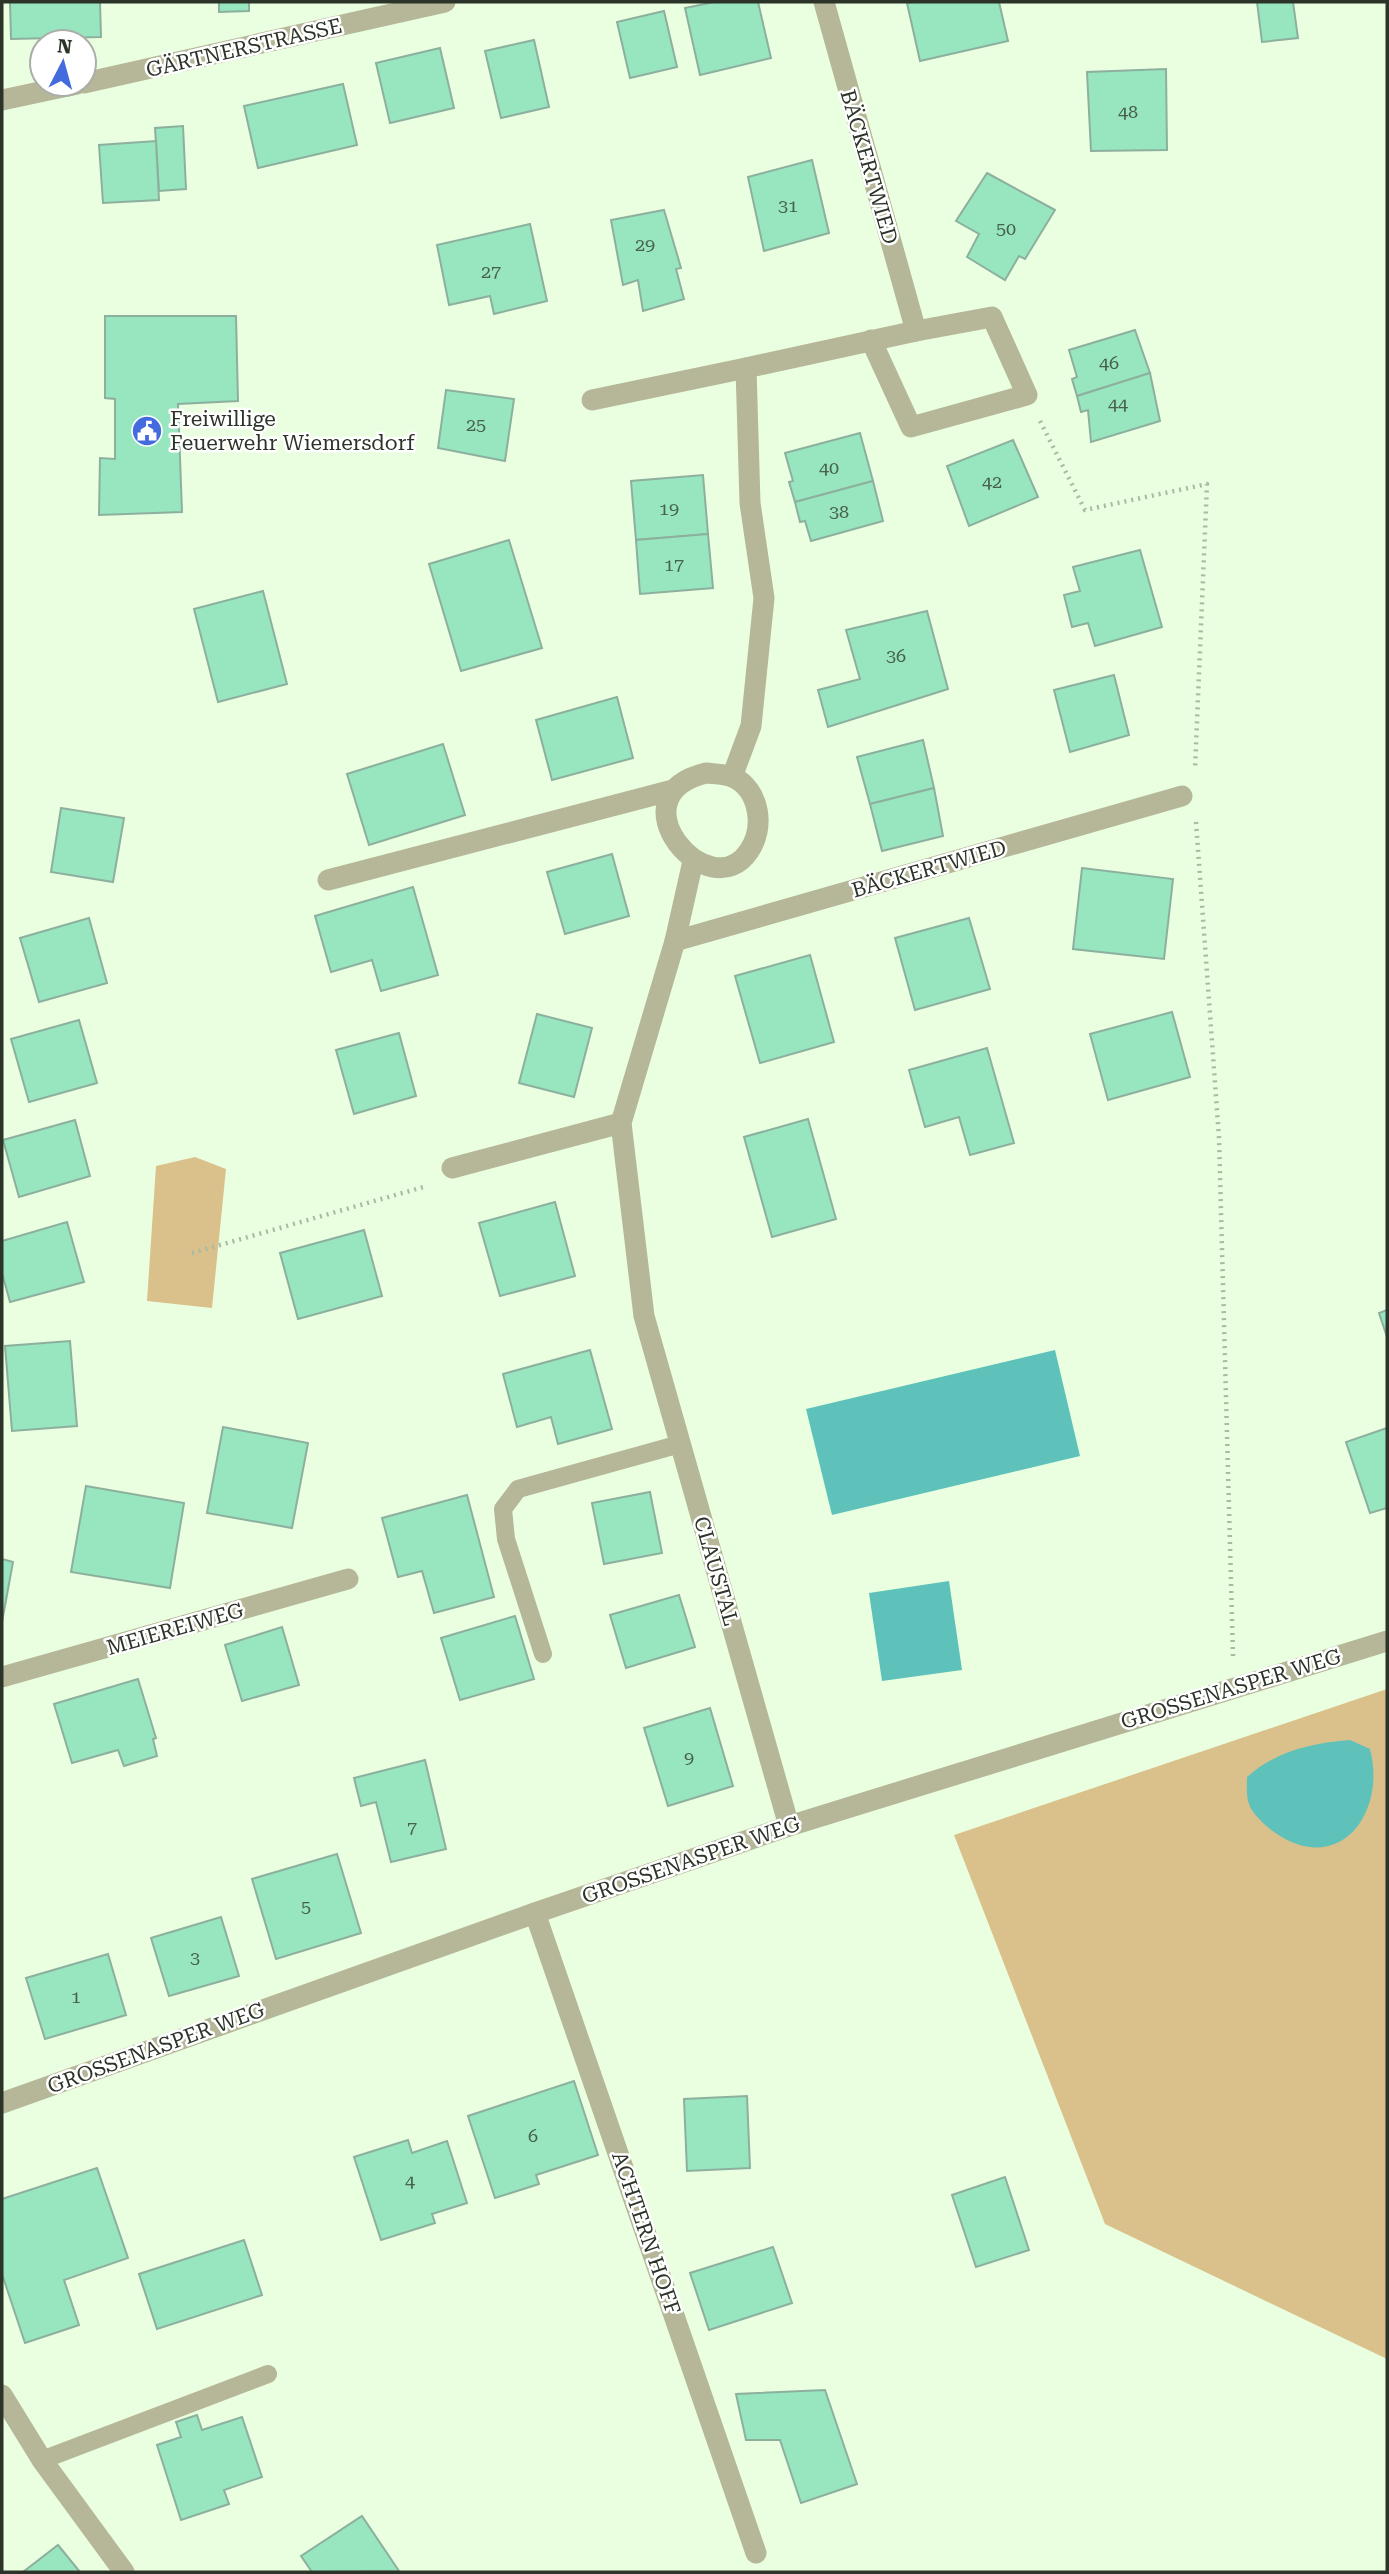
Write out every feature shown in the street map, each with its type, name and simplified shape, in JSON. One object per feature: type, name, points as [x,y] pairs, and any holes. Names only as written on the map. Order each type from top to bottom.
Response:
[{"type":"street","name":"GÄRTNERSTRASSE","points":[[98,80],[445,2]]},
{"type":"street","name":"BÄCKERTWIED","points":[[824,2],[916,331]]},
{"type":"street","points":[[2,100],[28,94]]},
{"type":"street","points":[[592,400],[871,340],[992,317],[1027,395],[911,427],[871,340]]},
{"type":"street","points":[[732,777],[751,726],[764,598],[750,503],[746,368]]},
{"type":"street","points":[[706,773],[732,777],[746,787],[754,800],[759,827],[755,843],[747,855],[724,867],[693,862],[680,851],[667,821],[673,790],[682,780],[706,773]]},
{"type":"street","points":[[328,880],[673,790]]},
{"type":"street","name":"BÄCKERTWIED","points":[[675,942],[1188,791]]},
{"type":"street","points":[[452,1168],[621,1123],[675,942],[693,862]]},
{"type":"street","name":"CLAUSTAL","points":[[621,1123],[644,1316],[789,1826]]},
{"type":"street","name":"MEIEREIWEG","points":[[2,1677],[348,1579]]},
{"type":"street","name":"GROSSENASPER WEG","points":[[2,2103],[535,1913],[789,1826],[1387,1641]]},
{"type":"street","name":"ACHTERN HOFF","points":[[535,1913],[756,2553]]},
{"type":"street","points":[[2,2395],[42,2460],[124,2572]]},
{"type":"lane","points":[[542,1654],[506,1539],[503,1509],[518,1489],[680,1444]]},
{"type":"lane","points":[[42,2460],[268,2374]]},
{"type":"path","points":[[1027,395],[1085,510],[1207,484],[1188,791],[1219,1138],[1234,1688]]},
{"type":"path","points":[[191,1253],[438,1183],[452,1168]]},
{"type":"shaded area","points":[[195,1157],[226,1169],[212,1308],[147,1301],[156,1166]]},
{"type":"shaded area","points":[[1387,1689],[1387,2359],[1105,2224],[954,1835]]},
{"type":"water","points":[[1055,1350],[1080,1456],[832,1515],[806,1409]]},
{"type":"water","points":[[949,1581],[962,1670],[882,1681],[869,1593]]},
{"type":"water","points":[[1350,1740],[1370,1749],[1373,1773],[1371,1795],[1364,1816],[1353,1832],[1337,1843],[1319,1847],[1297,1844],[1274,1832],[1253,1812],[1247,1798],[1247,1777],[1258,1768],[1295,1750]]},
{"type":"building","points":[[10,2],[100,2],[101,37],[98,37],[98,28],[28,28],[28,39],[11,39]]},
{"type":"building","points":[[219,2],[249,2],[249,11],[219,12]]},
{"type":"building","points":[[714,2],[758,2],[771,58],[700,75],[685,8]]},
{"type":"building","points":[[999,2],[1008,41],[920,61],[907,3]]},
{"type":"building","points":[[1257,2],[1293,2],[1298,38],[1262,42]]},
{"type":"building","points":[[664,11],[677,67],[630,78],[617,22]]},
{"type":"building","points":[[534,40],[549,107],[501,118],[485,51]]},
{"type":"building","points":[[440,48],[454,108],[390,123],[376,63]]},
{"type":"building","points":[[1166,69],[1167,150],[1091,151],[1087,72]]},
{"type":"building","points":[[343,84],[357,145],[258,168],[244,106]]},
{"type":"building","points":[[183,126],[186,189],[159,191],[155,128]]},
{"type":"building","points":[[156,141],[159,200],[103,203],[99,145]]},
{"type":"building","points":[[812,160],[829,233],[764,251],[748,177]]},
{"type":"building","points":[[987,173],[1055,210],[1025,259],[1019,256],[1005,280],[967,257],[979,234],[956,221]]},
{"type":"building","points":[[664,210],[681,268],[676,269],[684,299],[643,311],[638,280],[623,285],[611,220]]},
{"type":"building","points":[[530,224],[547,301],[494,314],[490,296],[449,305],[437,245]]},
{"type":"building","name":"Freiwillige Feuerwehr Wiemersdorf","points":[[105,316],[236,316],[238,401],[178,404],[182,512],[99,515],[100,458],[115,459],[115,399],[105,398]]},
{"type":"building","points":[[1135,330],[1150,373],[1077,396],[1072,379],[1077,377],[1069,350]]},
{"type":"building","points":[[1150,373],[1160,421],[1091,442],[1088,410],[1081,412],[1077,396]]},
{"type":"building","points":[[446,390],[514,399],[505,461],[438,448]]},
{"type":"building","points":[[860,433],[873,481],[795,502],[789,482],[793,481],[785,453]]},
{"type":"building","points":[[1013,440],[1038,497],[969,526],[947,466]]},
{"type":"building","points":[[703,475],[708,534],[636,540],[631,481]]},
{"type":"building","points":[[873,481],[883,521],[811,541],[805,521],[800,522],[795,502]]},
{"type":"building","points":[[708,534],[713,588],[640,594],[636,540]]},
{"type":"building","points":[[509,540],[542,648],[461,671],[429,564]]},
{"type":"building","points":[[1140,550],[1162,627],[1095,646],[1088,623],[1072,627],[1064,595],[1080,591],[1073,567]]},
{"type":"building","points":[[263,591],[287,684],[218,702],[194,609]]},
{"type":"building","points":[[927,611],[948,689],[828,727],[818,690],[860,679],[846,630]]},
{"type":"building","points":[[1114,675],[1129,735],[1070,752],[1054,690]]},
{"type":"building","points":[[617,697],[633,758],[552,780],[536,720]]},
{"type":"building","points":[[923,740],[934,788],[870,804],[857,757]]},
{"type":"building","points":[[443,744],[465,815],[369,845],[347,774]]},
{"type":"building","points":[[934,788],[943,836],[882,851],[870,804]]},
{"type":"building","points":[[61,808],[124,818],[113,882],[51,872]]},
{"type":"building","points":[[612,854],[629,916],[565,934],[547,872]]},
{"type":"building","points":[[1082,868],[1173,879],[1164,959],[1073,949]]},
{"type":"building","points":[[413,887],[438,975],[381,991],[372,960],[331,972],[315,916]]},
{"type":"building","points":[[89,918],[107,983],[39,1002],[20,938]]},
{"type":"building","points":[[969,918],[990,989],[915,1010],[895,938]]},
{"type":"building","points":[[810,955],[834,1042],[760,1063],[735,976]]},
{"type":"building","points":[[1172,1012],[1190,1077],[1108,1100],[1090,1034]]},
{"type":"building","points":[[537,1014],[592,1028],[574,1097],[519,1083]]},
{"type":"building","points":[[79,1020],[97,1083],[29,1102],[11,1039]]},
{"type":"building","points":[[399,1033],[416,1096],[354,1114],[336,1050]]},
{"type":"building","points":[[987,1048],[1014,1143],[970,1155],[959,1117],[925,1127],[909,1070]]},
{"type":"building","points":[[808,1119],[836,1219],[772,1237],[744,1137]]},
{"type":"building","points":[[75,1120],[90,1176],[19,1197],[3,1140]]},
{"type":"building","points":[[555,1202],[575,1276],[500,1296],[479,1223]]},
{"type":"building","points":[[67,1222],[84,1282],[10,1302],[2,1273],[2,1241]]},
{"type":"building","points":[[364,1230],[382,1296],[298,1319],[280,1253]]},
{"type":"building","points":[[1387,1310],[1387,1337],[1379,1313]]},
{"type":"building","points":[[70,1341],[77,1426],[12,1431],[5,1346]]},
{"type":"building","points":[[590,1350],[612,1429],[558,1444],[551,1417],[517,1427],[503,1374]]},
{"type":"building","points":[[223,1427],[308,1443],[292,1528],[207,1513]]},
{"type":"building","points":[[1387,1428],[1387,1508],[1370,1513],[1346,1442]]},
{"type":"building","points":[[86,1486],[184,1503],[170,1588],[71,1572]]},
{"type":"building","points":[[650,1492],[662,1553],[604,1564],[592,1503]]},
{"type":"building","points":[[467,1495],[494,1597],[434,1613],[422,1571],[398,1577],[382,1518]]},
{"type":"building","points":[[2,1559],[13,1562],[2,1622]]},
{"type":"building","points":[[679,1595],[695,1647],[626,1668],[610,1615]]},
{"type":"building","points":[[515,1616],[534,1679],[460,1700],[441,1638]]},
{"type":"building","points":[[282,1627],[299,1685],[242,1701],[225,1645]]},
{"type":"building","points":[[138,1679],[156,1738],[153,1739],[157,1756],[124,1766],[118,1750],[72,1763],[54,1704]]},
{"type":"building","points":[[710,1708],[733,1786],[668,1806],[644,1728]]},
{"type":"building","points":[[425,1760],[446,1849],[391,1862],[376,1802],[361,1806],[354,1778]]},
{"type":"building","points":[[337,1854],[361,1933],[276,1959],[252,1879]]},
{"type":"building","points":[[221,1917],[239,1976],[169,1996],[151,1938]]},
{"type":"building","points":[[108,1954],[126,2015],[45,2039],[26,1978]]},
{"type":"building","points":[[574,2081],[598,2155],[536,2175],[539,2184],[495,2198],[468,2116]]},
{"type":"building","points":[[747,2096],[750,2168],[687,2171],[684,2099]]},
{"type":"building","points":[[408,2140],[412,2153],[447,2141],[467,2203],[432,2214],[435,2223],[381,2240],[354,2157]]},
{"type":"building","points":[[97,2168],[128,2258],[64,2280],[79,2325],[25,2343],[2,2274],[2,2199]]},
{"type":"building","points":[[1005,2177],[1029,2250],[976,2267],[952,2195]]},
{"type":"building","points":[[244,2240],[262,2295],[157,2329],[139,2274]]},
{"type":"building","points":[[773,2247],[792,2303],[709,2330],[690,2273]]},
{"type":"building","points":[[825,2390],[857,2484],[801,2503],[780,2440],[746,2440],[736,2394]]},
{"type":"building","points":[[197,2415],[202,2430],[242,2417],[262,2477],[224,2490],[229,2504],[181,2520],[157,2445],[181,2437],[176,2422]]},
{"type":"building","points":[[362,2516],[399,2571],[312,2572],[301,2556]]},
{"type":"building","points":[[58,2545],[80,2572],[23,2572]]},
{"type":"place","name":"Freiwillige Feuerwehr Wiemersdorf","points":[[147,431]]}]
